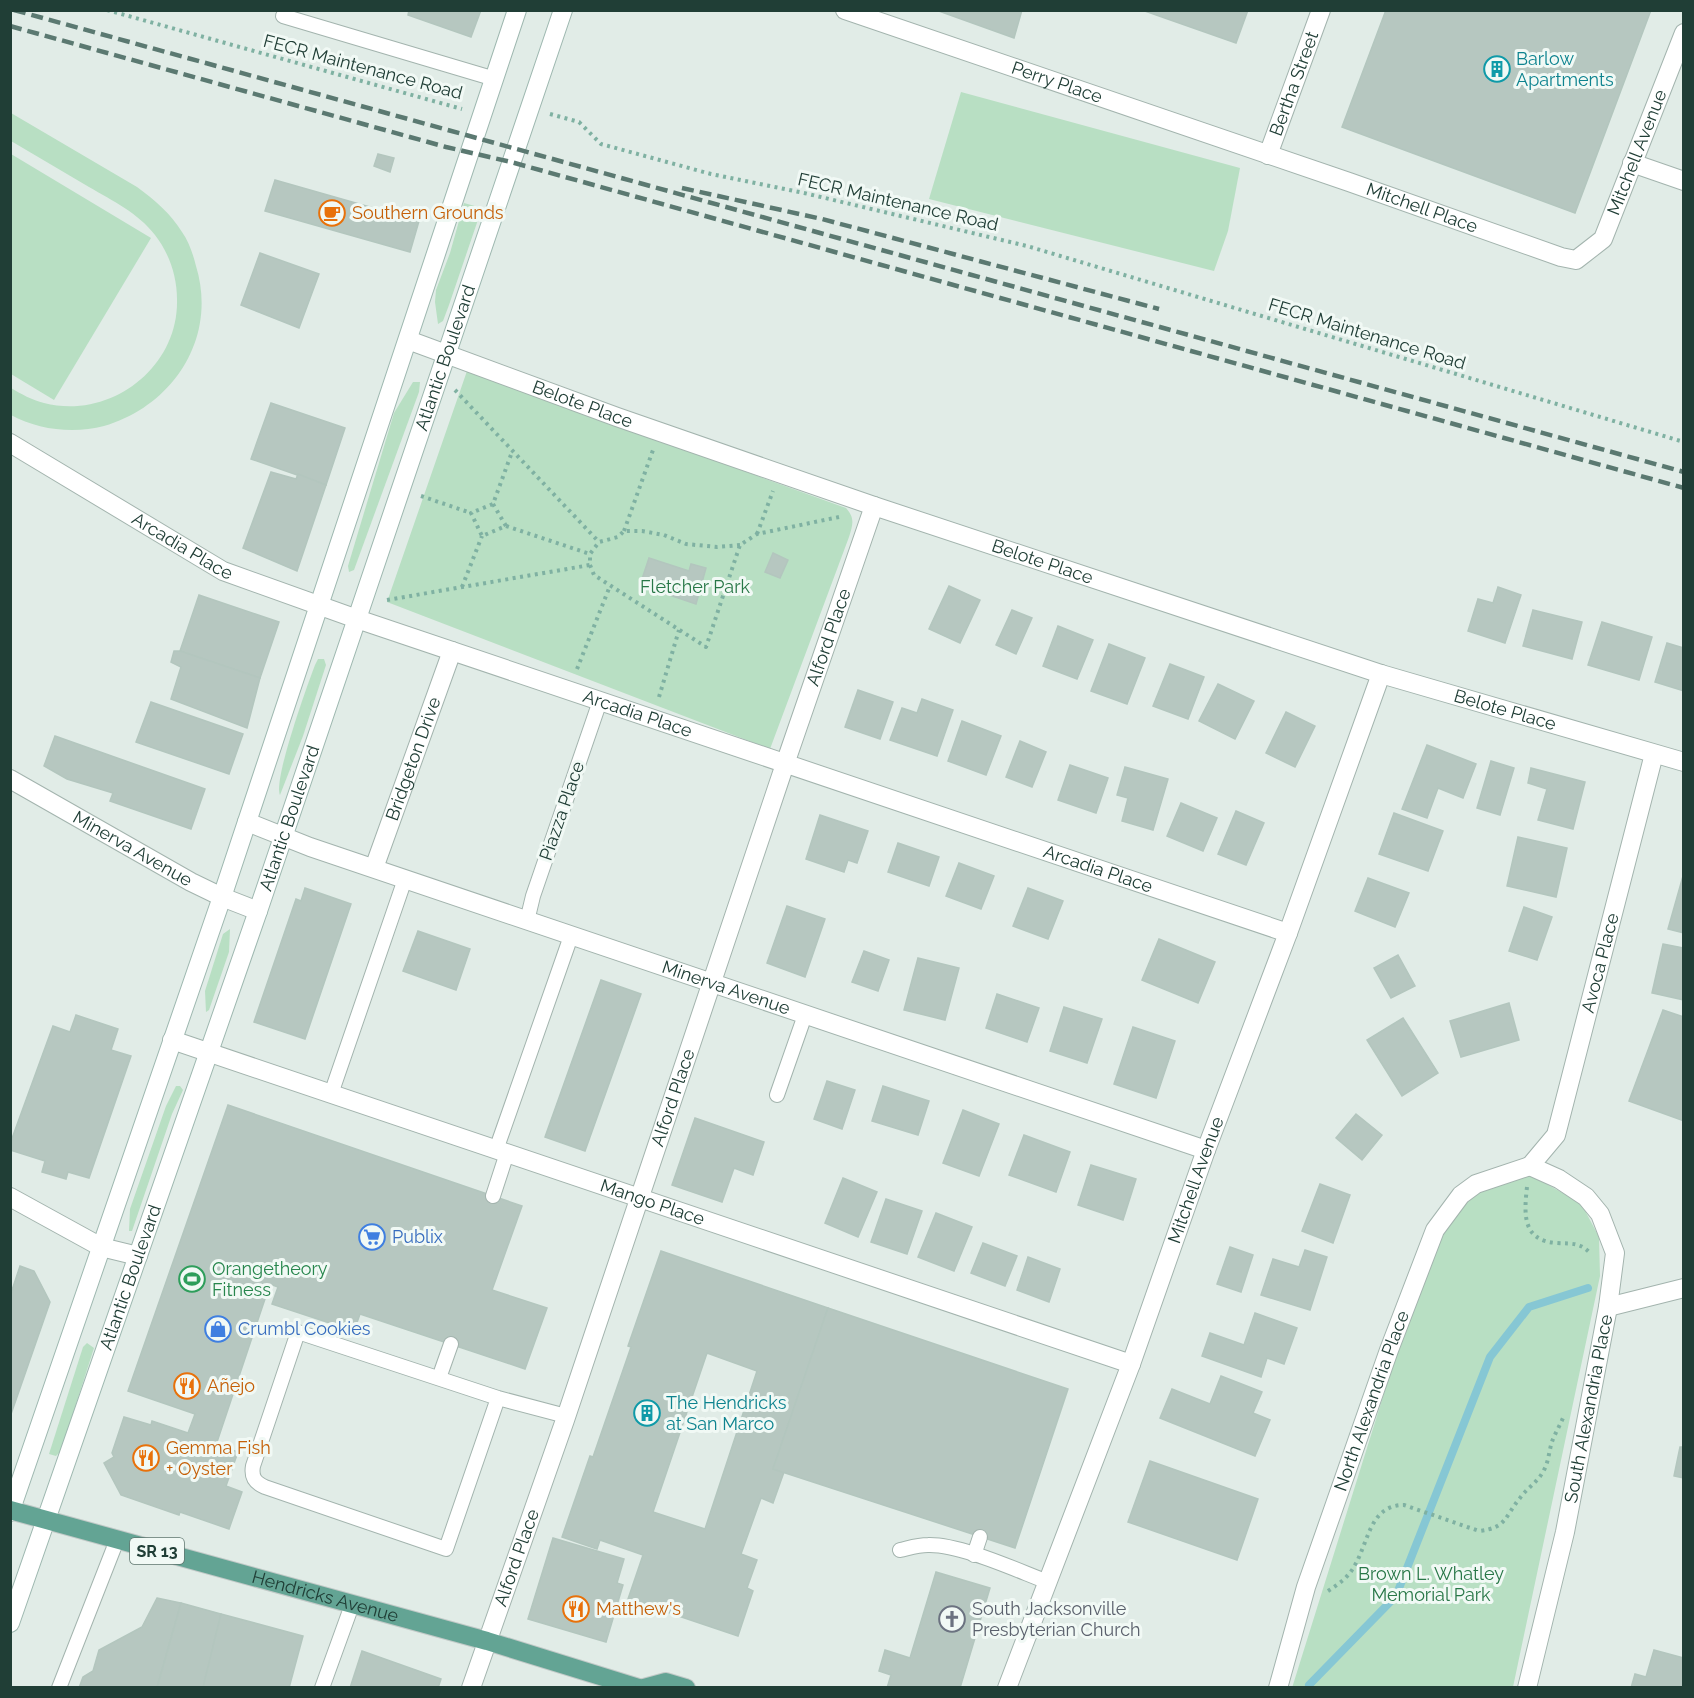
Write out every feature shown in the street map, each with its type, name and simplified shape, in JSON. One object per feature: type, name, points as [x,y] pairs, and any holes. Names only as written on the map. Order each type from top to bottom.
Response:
[{"type":"main road","name":"Hendricks Avenue","points":[[11,1511],[487,1641],[597,1681],[639,1688]]},
{"type":"main road","points":[[644,1688],[666,1682],[686,1688]]},
{"type":"street","name":"Atlantic Boulevard","points":[[11,1511],[222,897],[518,10]]},
{"type":"street","name":"Atlantic Boulevard","points":[[10,1623],[258,911],[562,10]]},
{"type":"street","name":"Perry Place","points":[[845,10],[876,16],[1268,155]]},
{"type":"street","name":"Bertha Street","points":[[1268,155],[1321,10]]},
{"type":"street","name":"Mitchell Avenue","points":[[1576,260],[1602,239],[1683,33]]},
{"type":"street","name":"Mitchell Place","points":[[1268,155],[1561,257],[1576,260]]},
{"type":"street","points":[[1632,162],[1683,181]]},
{"type":"street","name":"Belote Place","points":[[408,340],[660,432],[870,505],[1381,674],[1683,762]]},
{"type":"street","name":"Arcadia Place","points":[[10,443],[223,571],[357,619],[1288,933]]},
{"type":"street","name":"Alford Place","points":[[471,1688],[640,1198],[870,505]]},
{"type":"street","name":"Bridgeton Drive","points":[[374,868],[452,651]]},
{"type":"street","name":"Mitchell Avenue","points":[[1007,1688],[1131,1364],[1206,1150],[1288,933],[1381,674]]},
{"type":"street","name":"Avoca Place","points":[[1530,1166],[1556,1135],[1654,754]]},
{"type":"street","name":"Minerva Avenue","points":[[10,779],[191,882],[258,911]]},
{"type":"street","name":"Minerva Avenue","points":[[247,822],[527,921],[1206,1150]]},
{"type":"street","name":"Mango Place","points":[[172,1040],[1131,1364]]},
{"type":"street","name":"South Alexandria Place","points":[[1527,1688],[1564,1532],[1608,1306],[1615,1254],[1600,1214],[1586,1197],[1573,1187],[1530,1166]]},
{"type":"street","name":"North Alexandria Place","points":[[1278,1688],[1306,1587],[1389,1350],[1435,1230],[1461,1195],[1476,1184],[1530,1166]]},
{"type":"street","points":[[10,1197],[101,1247],[138,1256]]},
{"type":"street","points":[[1608,1306],[1683,1288]]},
{"type":"lane","points":[[283,16],[495,79]]},
{"type":"lane","name":"Piazza Place","points":[[527,921],[533,896],[600,701]]},
{"type":"lane","points":[[331,1094],[405,879]]},
{"type":"lane","points":[[493,1196],[502,1152],[571,936]]},
{"type":"lane","points":[[777,1095],[805,1015]]},
{"type":"lane","points":[[498,1398],[446,1549],[265,1488],[253,1477],[253,1466],[298,1332],[498,1398],[566,1416]]},
{"type":"lane","points":[[439,1378],[451,1344]]},
{"type":"lane","points":[[974,1555],[980,1537]]},
{"type":"lane","points":[[59,1688],[117,1540]]},
{"type":"lane","points":[[900,1550],[930,1545],[974,1555],[1048,1582]]},
{"type":"lane","points":[[322,1688],[352,1605]]},
{"type":"path","name":"FECR Maintenance Road","points":[[107,10],[460,109],[484,110]]},
{"type":"path","name":"FECR Maintenance Road","points":[[528,111],[579,122],[601,144],[711,174],[804,193],[1026,246],[1683,442]]},
{"type":"path","points":[[455,389],[599,542]]},
{"type":"path","points":[[660,432],[624,531],[618,537],[599,542],[590,554],[590,565],[594,575],[706,647],[740,545]]},
{"type":"path","points":[[420,496],[471,513],[493,504],[512,452]]},
{"type":"path","points":[[757,534],[779,474]]},
{"type":"path","points":[[493,504],[506,526],[590,554]]},
{"type":"path","points":[[624,531],[664,535],[686,544],[717,547],[740,545],[757,534],[847,516],[870,505]]},
{"type":"path","points":[[471,513],[482,536]]},
{"type":"path","points":[[462,587],[482,536],[506,526]]},
{"type":"path","points":[[383,600],[590,565]]},
{"type":"path","points":[[577,669],[610,586]]},
{"type":"path","points":[[659,697],[679,630]]},
{"type":"path","points":[[1530,1166],[1524,1212],[1527,1225],[1535,1235],[1555,1243],[1573,1243],[1584,1246],[1593,1257]]},
{"type":"path","points":[[1319,1597],[1338,1585],[1353,1569],[1377,1517],[1383,1509],[1392,1505],[1404,1505],[1479,1531],[1491,1530],[1500,1526],[1546,1468],[1553,1439],[1565,1413]]},
{"type":"green space","points":[[961,92],[1240,168],[1228,231],[1214,271],[929,199]]},
{"type":"green space","points":[[11,113],[137,187],[150,197],[178,225],[194,257],[201,293],[201,319],[195,343],[184,366],[169,386],[151,403],[129,416],[104,426],[69,430],[44,427],[22,420],[11,415],[11,388],[40,402],[69,406],[93,404],[116,396],[136,383],[153,367],[166,347],[175,324],[177,290],[174,273],[160,242],[141,220],[11,141]]},
{"type":"green space","points":[[11,154],[151,238],[54,400],[11,374]]},
{"type":"green space","points":[[464,203],[482,208],[443,321],[438,324],[436,290],[450,253]]},
{"type":"green space","name":"Fletcher Park","points":[[467,371],[846,508],[852,521],[849,537],[770,749],[387,602]]},
{"type":"green space","points":[[413,382],[420,382],[419,392],[354,570],[349,572],[348,566],[394,413]]},
{"type":"green space","points":[[318,659],[324,659],[326,665],[303,736],[280,795],[281,771],[286,753]]},
{"type":"green space","points":[[230,929],[229,952],[209,1010],[206,1012],[205,991],[223,934]]},
{"type":"green space","points":[[176,1086],[180,1086],[183,1090],[172,1114],[132,1231],[129,1231],[130,1209],[166,1106]]},
{"type":"green space","name":"Brown L. Whatley Memorial Park","points":[[1530,1175],[1581,1203],[1599,1237],[1600,1276],[1513,1687],[1292,1688],[1396,1355],[1433,1261],[1440,1234],[1451,1217],[1479,1192]]},
{"type":"green space","points":[[87,1343],[94,1348],[61,1451],[56,1456],[49,1454],[83,1347]]},
{"type":"building","points":[[409,10],[481,10],[471,37],[408,15]]},
{"type":"building","points":[[936,10],[1022,10],[1014,38]]},
{"type":"building","points":[[1142,10],[1248,10],[1236,43]]},
{"type":"building","name":"Barlow Apartments","points":[[1386,10],[1651,10],[1575,213],[1342,127]]},
{"type":"building","points":[[378,154],[394,158],[390,172],[374,166]]},
{"type":"building","points":[[275,180],[419,221],[410,252],[265,211]]},
{"type":"building","points":[[260,253],[319,274],[299,328],[241,305]]},
{"type":"building","points":[[271,403],[345,428],[326,485],[251,459]]},
{"type":"building","points":[[271,472],[296,479],[298,474],[326,485],[297,571],[243,548]]},
{"type":"building","points":[[773,553],[788,560],[780,578],[765,572]]},
{"type":"building","points":[[649,558],[689,571],[691,564],[706,568],[696,604],[640,585]]},
{"type":"building","points":[[949,586],[980,600],[960,643],[929,629]]},
{"type":"building","points":[[1498,587],[1521,595],[1505,643],[1468,631],[1478,599],[1493,603]]},
{"type":"building","points":[[199,595],[279,622],[260,678],[180,651]]},
{"type":"building","points":[[1012,610],[1032,618],[1016,654],[996,645]]},
{"type":"building","points":[[1533,610],[1582,622],[1572,659],[1523,646]]},
{"type":"building","points":[[1602,622],[1652,637],[1639,680],[1588,665]]},
{"type":"building","points":[[1058,626],[1093,640],[1077,679],[1043,666]]},
{"type":"building","points":[[1667,643],[1684,648],[1684,691],[1655,682]]},
{"type":"building","points":[[1109,644],[1145,658],[1127,704],[1091,691]]},
{"type":"building","points":[[174,651],[260,678],[247,728],[171,699],[181,667],[171,662]]},
{"type":"building","points":[[1170,664],[1204,677],[1188,719],[1153,706]]},
{"type":"building","points":[[1218,684],[1254,701],[1235,739],[1199,721]]},
{"type":"building","points":[[858,690],[893,702],[880,739],[845,727]]},
{"type":"building","points":[[922,699],[953,710],[937,756],[890,740],[902,708],[917,713]]},
{"type":"building","points":[[151,702],[243,734],[229,774],[136,742]]},
{"type":"building","points":[[1286,712],[1315,726],[1295,767],[1266,753]]},
{"type":"building","points":[[962,721],[1001,736],[986,775],[948,761]]},
{"type":"building","points":[[55,736],[205,789],[191,829],[110,801],[113,793],[67,779],[44,766]]},
{"type":"building","points":[[1020,741],[1046,752],[1032,787],[1006,777]]},
{"type":"building","points":[[1427,745],[1476,764],[1463,798],[1438,788],[1427,818],[1402,809]]},
{"type":"building","points":[[1491,761],[1514,768],[1500,815],[1477,808]]},
{"type":"building","points":[[1070,765],[1108,778],[1096,813],[1058,800]]},
{"type":"building","points":[[1125,767],[1168,779],[1153,830],[1122,821],[1128,798],[1117,795]]},
{"type":"building","points":[[1531,768],[1585,782],[1573,829],[1538,820],[1547,789],[1528,783]]},
{"type":"building","points":[[1181,803],[1217,818],[1203,851],[1167,836]]},
{"type":"building","points":[[1236,811],[1264,823],[1246,865],[1218,854]]},
{"type":"building","points":[[1394,813],[1443,831],[1428,871],[1379,854]]},
{"type":"building","points":[[820,815],[868,831],[857,863],[848,860],[844,872],[806,859]]},
{"type":"building","points":[[1518,837],[1567,848],[1556,897],[1507,886]]},
{"type":"building","points":[[898,843],[939,857],[929,886],[888,872]]},
{"type":"building","points":[[959,863],[994,876],[981,909],[946,896]]},
{"type":"building","points":[[1684,876],[1684,933],[1668,929]]},
{"type":"building","points":[[1368,878],[1409,893],[1395,927],[1355,911]]},
{"type":"building","points":[[305,888],[351,904],[305,1039],[254,1022],[296,899],[301,901]]},
{"type":"building","points":[[1028,888],[1063,901],[1048,939],[1013,926]]},
{"type":"building","points":[[787,906],[825,919],[805,977],[767,963]]},
{"type":"building","points":[[1524,907],[1552,917],[1537,960],[1509,951]]},
{"type":"building","points":[[418,931],[470,949],[456,990],[403,971]]},
{"type":"building","points":[[1159,939],[1215,962],[1198,1003],[1142,980]]},
{"type":"building","points":[[1663,944],[1684,948],[1684,1000],[1652,993]]},
{"type":"building","points":[[864,951],[889,960],[878,991],[852,982]]},
{"type":"building","points":[[1398,955],[1415,986],[1391,998],[1374,968]]},
{"type":"building","points":[[918,958],[959,968],[945,1020],[904,1010]]},
{"type":"building","points":[[601,980],[641,994],[585,1151],[545,1137]]},
{"type":"building","points":[[997,994],[1039,1008],[1027,1042],[986,1028]]},
{"type":"building","points":[[1509,1003],[1519,1040],[1461,1057],[1450,1021]]},
{"type":"building","points":[[1064,1007],[1102,1019],[1087,1063],[1050,1051]]},
{"type":"building","points":[[1663,1010],[1684,1017],[1684,1121],[1629,1101]]},
{"type":"building","points":[[76,1015],[118,1029],[111,1050],[131,1056],[89,1178],[68,1172],[66,1179],[42,1172],[45,1161],[10,1150],[10,1144],[53,1026],[70,1032]]},
{"type":"building","points":[[1403,1018],[1438,1073],[1402,1096],[1367,1040]]},
{"type":"building","points":[[1133,1027],[1175,1041],[1156,1098],[1114,1084]]},
{"type":"building","points":[[827,1081],[855,1090],[842,1129],[814,1119]]},
{"type":"building","points":[[883,1086],[929,1101],[918,1135],[872,1121]]},
{"type":"building","points":[[228,1105],[522,1206],[492,1290],[547,1308],[525,1369],[360,1314],[354,1331],[272,1304],[278,1287],[270,1284],[216,1445],[238,1452],[226,1486],[242,1492],[229,1529],[121,1495],[104,1463],[114,1457],[112,1453],[124,1417],[151,1425],[152,1421],[188,1433],[195,1414],[128,1391]]},
{"type":"building","points":[[963,1110],[999,1124],[979,1176],[943,1163]]},
{"type":"building","points":[[1356,1114],[1382,1135],[1362,1160],[1336,1138]]},
{"type":"building","points":[[695,1118],[764,1142],[753,1175],[734,1168],[722,1202],[672,1185]]},
{"type":"building","points":[[1024,1135],[1070,1152],[1056,1192],[1009,1175]]},
{"type":"building","points":[[1091,1165],[1136,1179],[1123,1220],[1078,1205]]},
{"type":"building","points":[[843,1178],[877,1192],[858,1237],[825,1223]]},
{"type":"building","points":[[1320,1184],[1350,1195],[1333,1243],[1302,1231]]},
{"type":"building","points":[[886,1199],[922,1211],[907,1254],[871,1242]]},
{"type":"building","points":[[936,1213],[972,1227],[954,1271],[918,1257]]},
{"type":"building","points":[[983,1243],[1017,1256],[1005,1286],[971,1273]]},
{"type":"building","points":[[1230,1247],[1253,1255],[1241,1292],[1217,1284]]},
{"type":"building","points":[[1305,1250],[1327,1257],[1310,1310],[1261,1295],[1273,1259],[1299,1267]]},
{"type":"building","name":"The Hendricks at San Marco","points":[[661,1251],[828,1308],[773,1469],[784,1472],[773,1503],[761,1498],[741,1554],[757,1560],[747,1588],[753,1591],[738,1636],[628,1599],[643,1555],[600,1540],[597,1549],[562,1537],[590,1456],[593,1457],[631,1347],[628,1346]],"holes":[[[707,1353],[757,1371],[705,1529],[653,1512]]]},
{"type":"building","points":[[1028,1257],[1060,1269],[1049,1302],[1017,1290]]},
{"type":"building","points":[[20,1266],[34,1271],[50,1302],[10,1417],[10,1296]]},
{"type":"building","points":[[828,1308],[1068,1389],[1015,1548],[773,1469]]},
{"type":"building","points":[[1255,1313],[1297,1328],[1284,1364],[1267,1358],[1261,1377],[1202,1356],[1210,1333],[1244,1345]]},
{"type":"building","points":[[1221,1376],[1262,1392],[1253,1413],[1270,1420],[1255,1456],[1160,1418],[1172,1389],[1210,1404]]},
{"type":"building","points":[[1680,1447],[1684,1447],[1684,1478],[1674,1476]]},
{"type":"building","points":[[1150,1461],[1258,1499],[1237,1560],[1128,1522]]},
{"type":"building","points":[[553,1538],[624,1559],[617,1583],[623,1585],[606,1642],[528,1619]]},
{"type":"building","name":"South Jacksonville Presbyterian Church","points":[[936,1572],[990,1588],[960,1688],[887,1688],[891,1675],[879,1671],[885,1650],[910,1658]]},
{"type":"building","points":[[157,1598],[181,1603],[157,1688],[79,1688],[83,1677],[93,1671],[99,1650],[142,1627]]},
{"type":"building","points":[[181,1603],[221,1614],[203,1688],[157,1688]]},
{"type":"building","points":[[221,1614],[303,1636],[289,1688],[203,1688]]},
{"type":"building","points":[[1654,1650],[1684,1658],[1684,1688],[1631,1688],[1635,1674],[1646,1677]]},
{"type":"building","points":[[362,1651],[441,1679],[438,1688],[350,1688]]},
{"type":"waterway","points":[[1309,1685],[1396,1596],[1490,1357],[1529,1307],[1588,1288]]},
{"type":"railway","points":[[14,10],[1684,472]]},
{"type":"railway","points":[[10,26],[446,147],[511,162],[1684,488]]},
{"type":"railway","points":[[682,188],[822,219],[1159,309]]},
{"type":"place","name":"Barlow Apartments","points":[[1497,69]]},
{"type":"place","name":"Southern Grounds","points":[[332,213]]},
{"type":"place","name":"Publix","points":[[372,1237]]},
{"type":"place","name":"Orangetheory Fitness","points":[[192,1279]]},
{"type":"place","name":"Crumbl Cookies","points":[[218,1329]]},
{"type":"place","name":"Añejo","points":[[187,1386]]},
{"type":"place","name":"The Hendricks at San Marco","points":[[647,1413]]},
{"type":"place","name":"Gemma Fish + Oyster","points":[[146,1458]]},
{"type":"place","name":"Matthew's","points":[[576,1609]]},
{"type":"place","name":"South Jacksonville Presbyterian Church","points":[[952,1619]]}]
